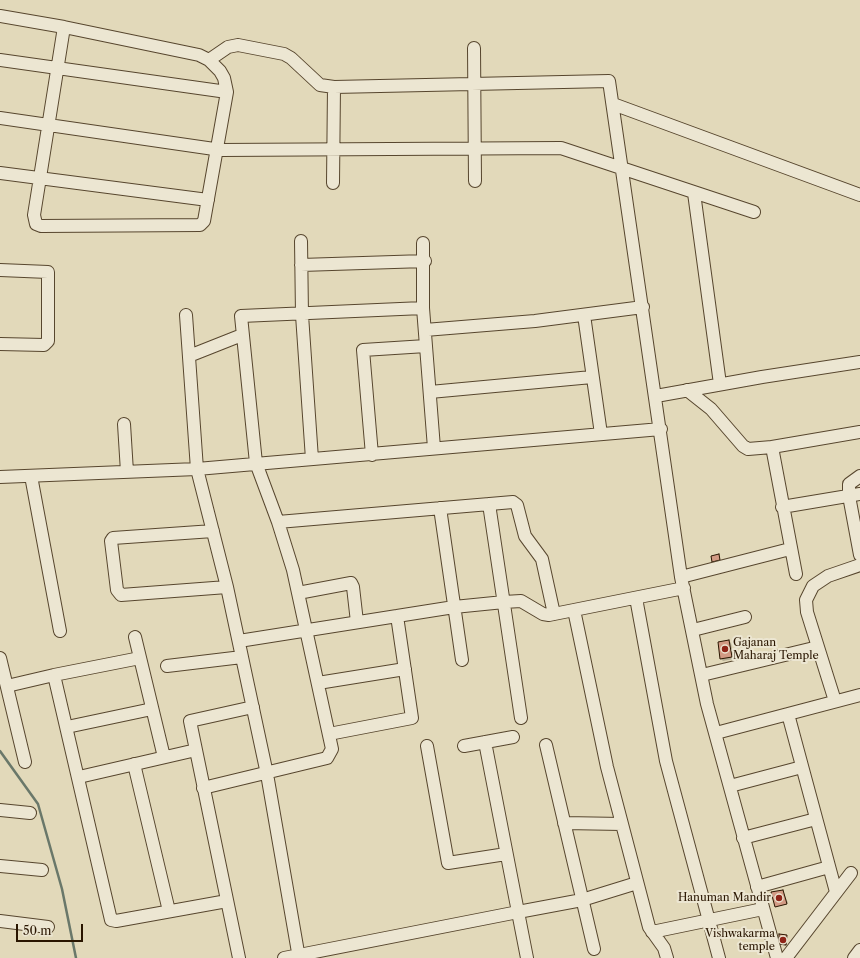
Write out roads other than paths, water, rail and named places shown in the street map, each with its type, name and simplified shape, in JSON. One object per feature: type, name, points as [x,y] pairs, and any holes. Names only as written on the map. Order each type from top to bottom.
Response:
[{"type":"street","points":[[0,16],[64,27],[199,55],[209,60],[220,71],[224,78],[227,92],[208,200],[204,221],[202,224],[197,226],[41,226],[34,221],[59,68],[64,27]]},
{"type":"street","points":[[209,60],[228,47],[235,45],[276,53],[291,58],[320,85],[334,87],[609,81],[661,429],[682,583],[716,733],[756,887],[777,958]]},
{"type":"street","points":[[474,48],[475,181]]},
{"type":"street","points":[[0,60],[227,92]]},
{"type":"street","points":[[333,183],[334,87]]},
{"type":"street","points":[[613,104],[860,195]]},
{"type":"street","points":[[0,118],[217,149],[474,147],[561,148],[754,212]]},
{"type":"street","points":[[0,173],[208,200]]},
{"type":"street","points":[[694,193],[720,384]]},
{"type":"street","points":[[301,241],[302,315],[312,459]]},
{"type":"street","points":[[423,243],[423,308],[434,448]]},
{"type":"street","points":[[301,265],[424,261]]},
{"type":"street","points":[[0,270],[45,271],[48,274],[48,342],[44,344],[0,344]]},
{"type":"street","points":[[425,330],[535,322],[643,307]]},
{"type":"street","points":[[203,788],[267,774],[327,758],[332,749],[298,593],[278,522],[256,463],[241,316],[302,315],[423,308]]},
{"type":"street","points":[[186,315],[197,469],[227,587],[253,707],[267,774],[299,956]]},
{"type":"street","points":[[584,315],[601,434]]},
{"type":"street","points":[[188,356],[242,335]]},
{"type":"street","points":[[372,455],[363,350],[426,346]]},
{"type":"street","points":[[656,396],[720,384],[860,362]]},
{"type":"street","points":[[430,392],[592,376]]},
{"type":"street","points":[[687,390],[711,409],[745,448],[751,449],[772,447],[860,432]]},
{"type":"street","points":[[124,424],[127,472]]},
{"type":"street","points":[[0,477],[197,469],[661,429]]},
{"type":"street","points":[[772,447],[782,507],[796,574]]},
{"type":"street","points":[[31,476],[60,631]]},
{"type":"street","points":[[860,476],[849,484],[854,495],[860,555]]},
{"type":"street","points":[[782,507],[854,495]]},
{"type":"street","points":[[278,522],[514,502],[517,505],[525,536],[542,559],[554,614]]},
{"type":"street","points":[[489,504],[521,718]]},
{"type":"street","points":[[440,508],[462,660]]},
{"type":"street","points":[[213,531],[113,538],[111,541],[117,590],[121,595],[227,587]]},
{"type":"street","points":[[239,641],[454,607],[504,602],[522,601],[543,614],[554,614],[636,598],[790,549]]},
{"type":"street","points":[[835,701],[806,607],[809,592],[813,586],[828,576],[860,565]]},
{"type":"street","points":[[298,593],[351,583],[353,586],[357,622]]},
{"type":"street","points":[[636,598],[663,748],[719,958]]},
{"type":"street","points":[[574,610],[601,739],[622,824],[652,932],[664,948],[667,958]]},
{"type":"street","points":[[329,734],[412,718],[397,616]]},
{"type":"street","points":[[693,630],[745,617]]},
{"type":"street","points":[[135,637],[164,757]]},
{"type":"street","points":[[702,675],[818,647]]},
{"type":"street","points":[[167,666],[242,657]]},
{"type":"street","points":[[0,658],[6,686],[5,698],[25,762]]},
{"type":"street","points":[[6,686],[140,658]]},
{"type":"street","points":[[318,683],[405,669]]},
{"type":"street","points":[[54,675],[111,920],[116,921],[227,901]]},
{"type":"street","points":[[716,733],[860,695]]},
{"type":"street","points":[[239,958],[190,721],[253,707]]},
{"type":"street","points":[[67,727],[152,709]]},
{"type":"street","points":[[788,714],[836,892]]},
{"type":"street","points":[[464,746],[513,737]]},
{"type":"street","points":[[485,742],[527,958]]},
{"type":"street","points":[[546,745],[594,949]]},
{"type":"street","points":[[427,746],[448,863],[506,854]]},
{"type":"street","points":[[78,777],[196,750]]},
{"type":"street","points":[[134,764],[169,911]]},
{"type":"street","points":[[730,786],[802,767]]},
{"type":"street","points":[[0,810],[30,813]]},
{"type":"street","points":[[743,838],[816,819]]},
{"type":"street","points":[[564,823],[622,824]]},
{"type":"street","points":[[0,866],[42,870]]},
{"type":"street","points":[[756,887],[829,867]]},
{"type":"street","points":[[786,958],[851,873]]},
{"type":"street","points":[[284,958],[582,900],[638,883]]},
{"type":"street","points":[[652,932],[763,909]]},
{"type":"street","points":[[0,921],[48,927]]},
{"type":"street","points":[[854,958],[860,950]]},
{"type":"waterway","points":[[0,751],[38,804],[62,889],[76,958]]},
{"type":"place","name":"Gajanan Maharaj Temple","points":[[725,649]]},
{"type":"place","name":"Hanuman Mandir","points":[[779,898]]},
{"type":"place","name":"Vishwakarma temple","points":[[783,940]]}]
